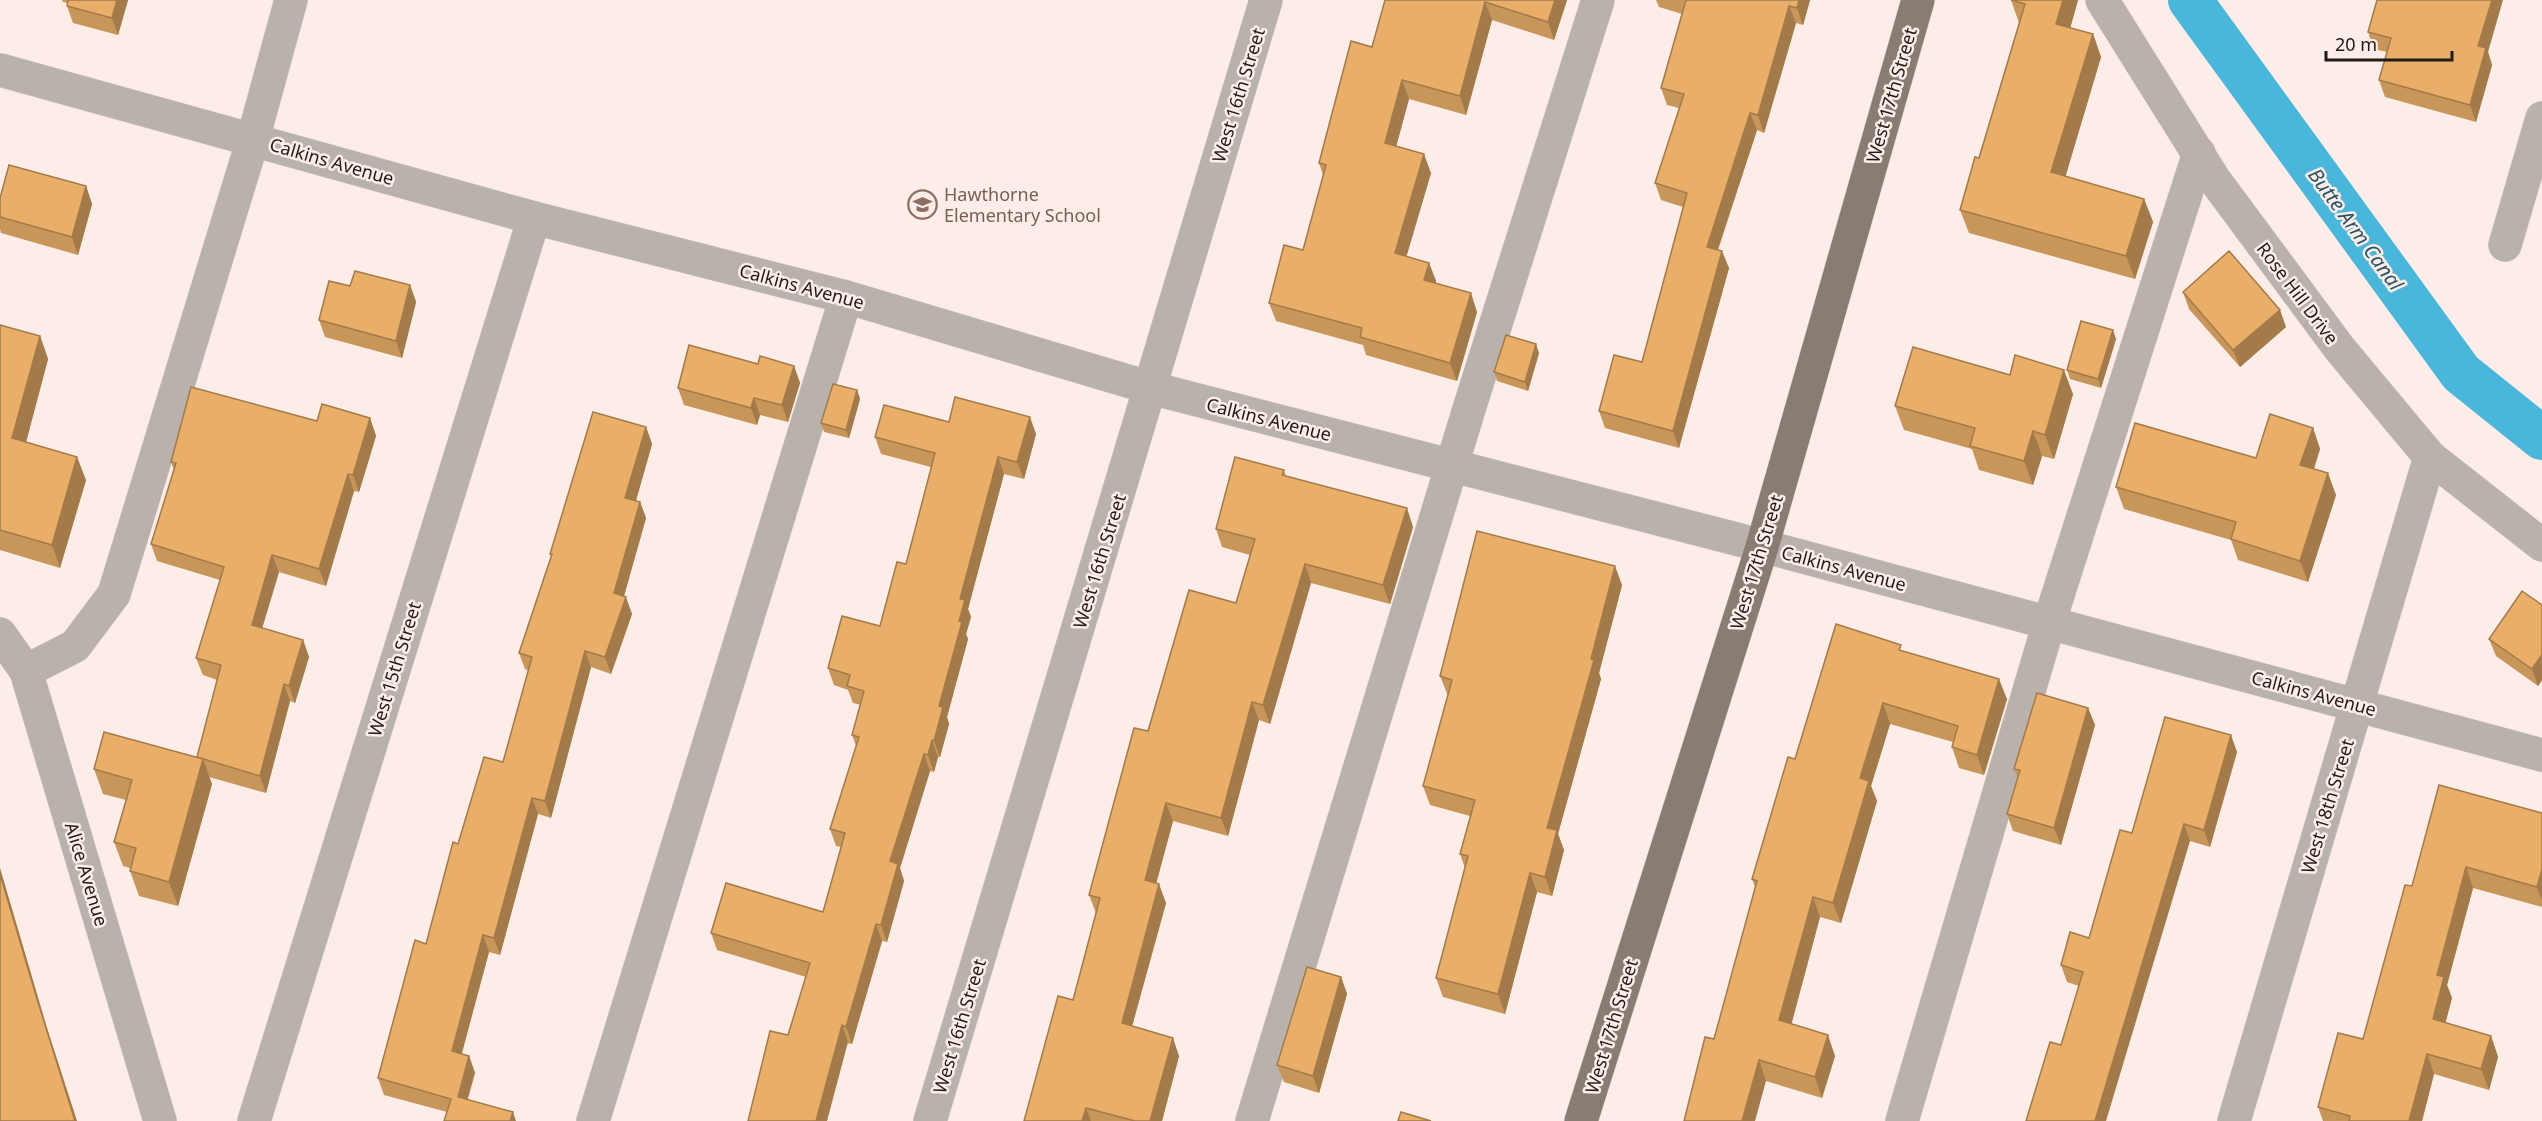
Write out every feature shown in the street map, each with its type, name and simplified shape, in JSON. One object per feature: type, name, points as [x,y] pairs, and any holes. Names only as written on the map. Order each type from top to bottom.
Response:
[{"type":"main road","name":"West 17th Street","points":[[1581,1121],[1762,547],[1918,0]]},
{"type":"street","points":[[26,671],[75,646],[114,594],[253,139],[291,0]]},
{"type":"street","name":"West 16th Street","points":[[930,1121],[1266,0]]},
{"type":"street","points":[[1252,1121],[1451,465],[1598,0]]},
{"type":"street","name":"Rose Hill Drive","points":[[2102,0],[2214,179],[2313,315],[2430,457],[2542,545]]},
{"type":"street","name":"Calkins Avenue","points":[[0,70],[534,218],[846,297],[1151,388],[1762,547],[2542,755]]},
{"type":"street","points":[[2505,245],[2542,118]]},
{"type":"street","points":[[1902,1121],[2049,623],[2199,153]]},
{"type":"street","name":"West 15th Street","points":[[254,1121],[534,218]]},
{"type":"street","points":[[593,1121],[846,297]]},
{"type":"street","name":"West 18th Street","points":[[2234,1121],[2430,457]]},
{"type":"street","name":"Alice Avenue","points":[[0,634],[26,671],[160,1121]]},
{"type":"building","points":[[68,0],[117,0],[112,18],[67,6]]},
{"type":"building","points":[[1385,0],[1555,0],[1548,22],[1485,2],[1460,96],[1402,80],[1385,143],[1424,154],[1395,253],[1429,263],[1424,280],[1471,293],[1450,363],[1360,337],[1362,328],[1269,303],[1284,245],[1303,250],[1326,165],[1319,163],[1351,41],[1372,47]]},
{"type":"building","points":[[1686,0],[1799,0],[1797,8],[1789,6],[1758,115],[1750,113],[1707,247],[1722,251],[1673,431],[1599,411],[1614,355],[1642,362],[1687,193],[1655,183],[1684,94],[1661,88]]},
{"type":"building","points":[[2011,0],[2063,0],[2056,24],[2093,34],[2051,172],[2144,199],[2126,256],[1960,210],[1975,157],[1979,158],[2025,4]]},
{"type":"building","points":[[2377,0],[2492,0],[2478,46],[2486,48],[2470,105],[2379,80],[2391,38],[2368,32]]},
{"type":"building","points":[[9,165],[86,186],[72,237],[0,217],[0,198]]},
{"type":"building","points":[[2229,251],[2280,310],[2233,350],[2183,292]]},
{"type":"building","points":[[355,271],[410,285],[396,341],[319,320],[329,281],[350,286]]},
{"type":"building","points":[[2081,321],[2113,330],[2098,379],[2067,370]]},
{"type":"building","points":[[0,325],[40,336],[12,438],[77,457],[52,545],[0,530]]},
{"type":"building","points":[[1506,335],[1536,344],[1525,382],[1494,372]]},
{"type":"building","points":[[689,345],[758,364],[760,356],[794,366],[782,405],[754,398],[751,408],[678,388]]},
{"type":"building","points":[[1913,347],[2010,375],[2015,355],[2064,370],[2045,435],[2033,431],[2024,461],[1970,446],[1975,428],[1895,406]]},
{"type":"building","points":[[833,384],[857,390],[846,430],[821,423]]},
{"type":"building","points":[[191,387],[317,421],[322,404],[370,418],[353,475],[348,474],[319,569],[272,555],[252,625],[303,640],[289,686],[284,684],[260,776],[197,757],[221,665],[196,658],[224,567],[151,544],[176,463],[171,462]]},
{"type":"building","points":[[955,397],[1030,417],[1017,462],[998,457],[960,599],[965,600],[959,621],[962,622],[939,706],[943,707],[934,741],[932,740],[928,755],[924,754],[890,861],[898,864],[881,925],[876,924],[846,1027],[842,1025],[816,1121],[748,1121],[770,1031],[788,1035],[810,963],[711,933],[726,883],[823,912],[845,833],[830,829],[859,737],[852,735],[864,691],[847,686],[850,675],[828,668],[842,616],[880,626],[897,562],[906,564],[935,453],[875,437],[884,405],[949,422]]},
{"type":"building","points":[[593,412],[646,427],[625,498],[640,502],[614,593],[626,597],[605,657],[585,651],[545,801],[532,798],[494,938],[483,935],[452,1051],[469,1056],[458,1097],[513,1112],[510,1121],[444,1121],[451,1099],[378,1078],[415,940],[426,944],[453,842],[458,844],[484,757],[503,762],[532,657],[519,653],[552,554],[550,554]]},
{"type":"building","points":[[2270,414],[2313,428],[2300,465],[2328,473],[2300,561],[2231,539],[2236,522],[2116,487],[2135,423],[2256,458]]},
{"type":"building","points":[[1235,457],[1284,470],[1282,475],[1407,508],[1383,585],[1305,564],[1263,705],[1252,702],[1221,818],[1166,803],[1145,880],[1159,884],[1122,1023],[1173,1038],[1150,1121],[1135,1121],[1086,1108],[1082,1121],[1024,1121],[1058,996],[1073,1000],[1100,898],[1089,895],[1134,728],[1148,731],[1189,590],[1236,603],[1255,539],[1216,529]]},
{"type":"building","points":[[1477,531],[1615,566],[1591,659],[1594,660],[1547,828],[1557,830],[1545,877],[1530,873],[1498,994],[1436,978],[1468,856],[1460,854],[1475,800],[1423,786],[1452,680],[1440,676]]},
{"type":"building","points":[[2522,591],[2542,605],[2542,657],[2532,669],[2489,639]]},
{"type":"building","points":[[1836,624],[1901,645],[1899,650],[1999,679],[1977,755],[1952,747],[1958,726],[1883,703],[1860,778],[1869,781],[1833,903],[1813,897],[1779,1020],[1828,1035],[1815,1077],[1759,1060],[1742,1121],[1684,1121],[1705,1037],[1714,1039],[1757,881],[1752,879],[1788,757],[1795,759]]},
{"type":"building","points":[[2037,693],[2088,708],[2054,828],[2007,814],[2020,770],[2014,769]]},
{"type":"building","points":[[2165,717],[2231,735],[2204,830],[2184,824],[2095,1121],[2026,1121],[2050,1042],[2061,1045],[2083,972],[2061,965],[2070,932],[2089,938],[2120,830],[2132,833]]},
{"type":"building","points":[[104,732],[203,759],[169,882],[130,871],[136,848],[114,842],[132,780],[94,769]]},
{"type":"building","points":[[2439,785],[2542,813],[2542,869],[2537,887],[2466,867],[2437,975],[2444,977],[2433,1019],[2491,1036],[2481,1069],[2427,1054],[2409,1121],[2349,1121],[2350,1116],[2318,1107],[2338,1033],[2363,1039],[2405,885],[2412,886]]},
{"type":"building","points":[[0,874],[37,999],[75,1121],[0,1121]]},
{"type":"building","points":[[1307,967],[1341,977],[1313,1076],[1277,1065]]},
{"type":"building","points":[[1401,1112],[1431,1121],[1398,1121]]},
{"type":"waterway","name":"Butte Arm Canal","points":[[2190,0],[2461,373],[2542,438]]},
{"type":"place","name":"Hawthorne Elementary School","points":[[923,204]]}]
